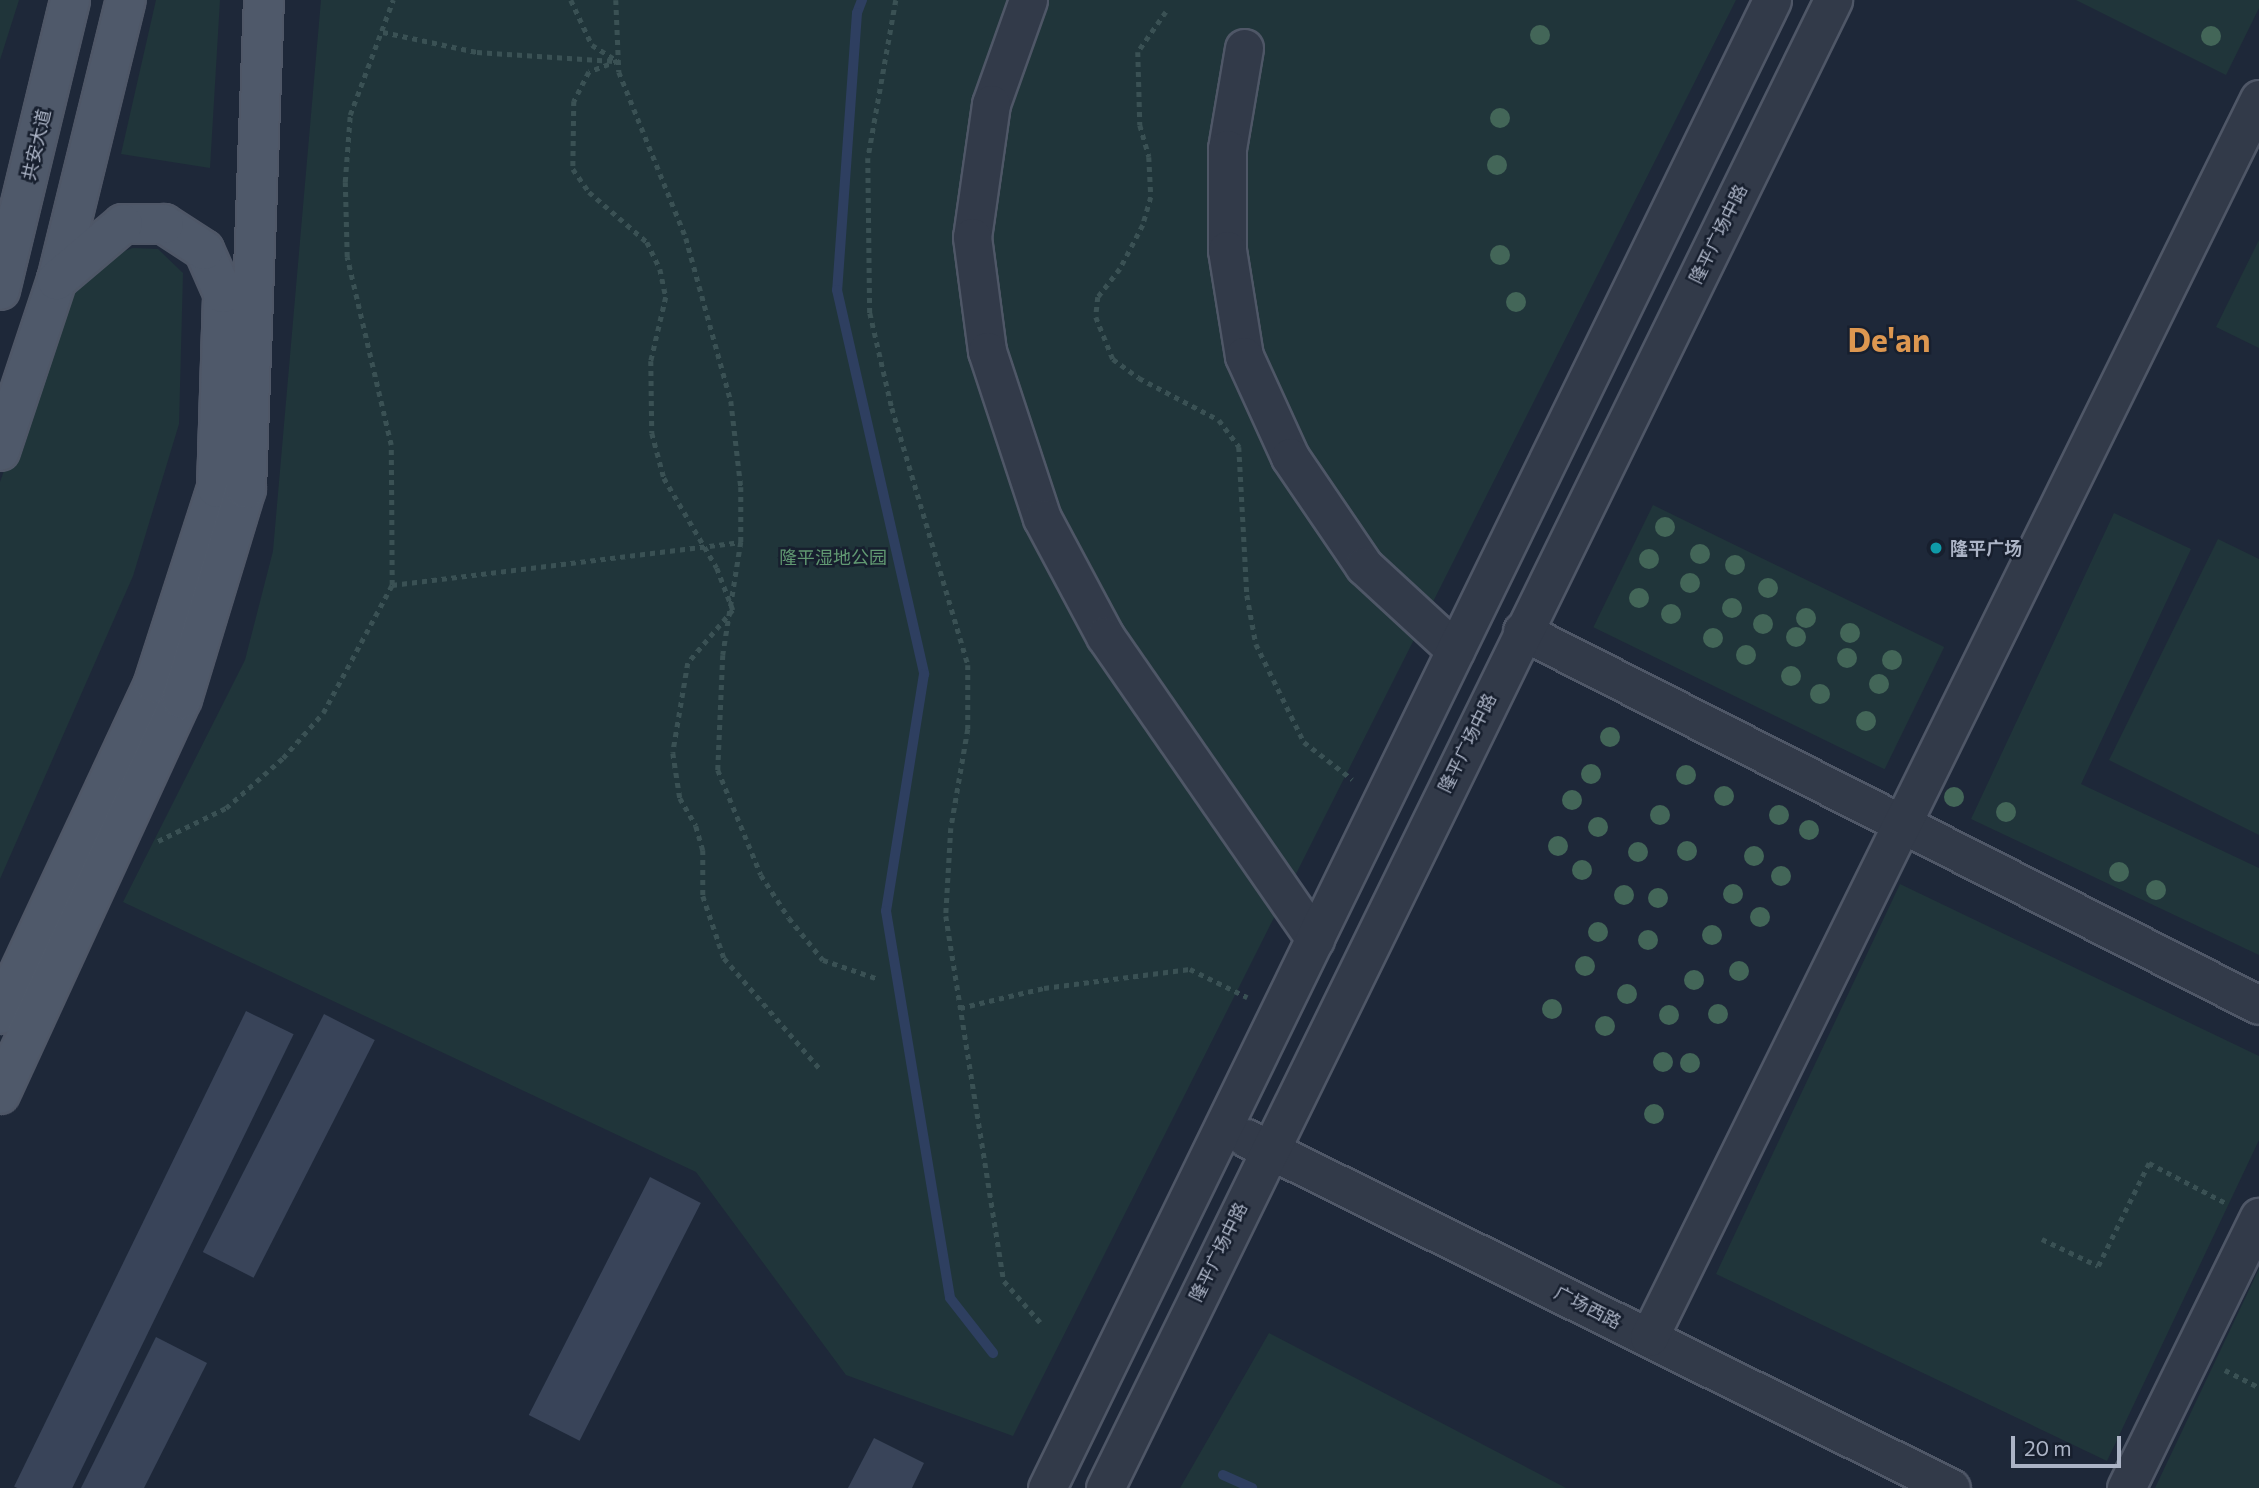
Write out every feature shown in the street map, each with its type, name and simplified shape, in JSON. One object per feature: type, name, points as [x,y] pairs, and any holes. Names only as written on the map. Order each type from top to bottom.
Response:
[{"type":"main road","name":"共安大道","points":[[3,269],[69,0]]},
{"type":"main road","points":[[0,451],[57,280],[126,0]]},
{"type":"main road","points":[[0,1094],[182,699],[246,489],[264,0]]},
{"type":"main road","points":[[0,1014],[154,683],[217,488],[223,293],[204,250],[164,225],[123,225],[57,280]]},
{"type":"street","points":[[1028,0],[991,104],[972,237],[987,351],[1042,519],[1105,636],[1315,939]]},
{"type":"street","points":[[1047,1488],[1772,0]]},
{"type":"street","name":"隆平广场中路","points":[[1106,1488],[1268,1147],[1833,0]]},
{"type":"street","points":[[1244,48],[1227,149],[1227,250],[1244,356],[1290,457],[1364,566],[1455,650]]},
{"type":"street","points":[[1649,1337],[2259,99]]},
{"type":"street","points":[[1522,631],[2259,1004]]},
{"type":"street","name":"广场西路","points":[[1223,1127],[1951,1488]]},
{"type":"street","points":[[2126,1488],[2259,1218]]},
{"type":"path","points":[[104,868],[226,808],[283,758],[323,713],[391,585],[391,445],[347,257],[345,194],[350,115],[393,0]]},
{"type":"path","points":[[571,0],[592,45],[618,61]]},
{"type":"path","points":[[615,0],[618,61],[686,238],[731,401],[741,487],[741,542],[733,610],[723,655],[718,770],[761,875],[789,918],[823,960],[876,978]]},
{"type":"path","points":[[896,0],[868,158],[870,313],[892,408],[968,665],[968,729],[951,828],[946,916],[1004,1281],[1040,1322]]},
{"type":"path","points":[[1166,12],[1138,52],[1140,125],[1149,157],[1151,197],[1143,225],[1120,269],[1098,297],[1096,317],[1113,359],[1139,379],[1219,420],[1239,447],[1247,595],[1256,644],[1304,742],[1381,803]]},
{"type":"path","points":[[383,32],[477,52],[618,61]]},
{"type":"path","points":[[618,61],[589,72],[574,100],[573,169],[589,192],[647,242],[660,269],[666,297],[651,361],[652,433],[664,478],[704,547],[733,610]]},
{"type":"path","points":[[391,585],[741,542]]},
{"type":"path","points":[[733,610],[688,663],[673,753],[680,798],[696,826],[703,849],[703,896],[724,958],[820,1069]]},
{"type":"path","points":[[960,1008],[1044,988],[1190,969],[1279,1013]]},
{"type":"path","points":[[2042,1239],[2098,1266],[2149,1163],[2259,1218]]},
{"type":"green space","points":[[0,0],[19,0],[0,60]]},
{"type":"green space","points":[[156,0],[220,0],[210,168],[121,154]]},
{"type":"green space","name":"隆平湿地公园","points":[[321,0],[1736,0],[1013,1436],[846,1375],[696,1172],[123,902],[245,660],[273,551]]},
{"type":"green space","points":[[2076,0],[2259,0],[2259,8],[2226,75]]},
{"type":"green space","points":[[2259,240],[2259,348],[2216,327]]},
{"type":"green space","points":[[133,248],[158,249],[183,273],[179,424],[133,576],[0,879],[0,482],[62,308],[99,260]]},
{"type":"green space","points":[[1653,505],[1944,647],[1885,769],[1593,627]]},
{"type":"green space","points":[[2114,513],[2191,549],[2081,784],[2259,868],[2259,955],[1971,819]]},
{"type":"green space","points":[[2218,539],[2259,559],[2259,835],[2109,760]]},
{"type":"green space","points":[[1900,884],[2259,1056],[2259,1140],[2107,1461],[1716,1274]]},
{"type":"green space","points":[[2259,1269],[2259,1488],[2155,1488]]},
{"type":"green space","points":[[1269,1333],[1566,1488],[1180,1488]]},
{"type":"building","points":[[246,1011],[294,1034],[72,1488],[14,1486]]},
{"type":"building","points":[[324,1014],[375,1040],[254,1278],[203,1252]]},
{"type":"building","points":[[650,1177],[701,1203],[580,1441],[529,1415]]},
{"type":"building","points":[[156,1337],[207,1363],[144,1488],[81,1488]]},
{"type":"building","points":[[874,1438],[924,1463],[912,1488],[848,1488]]},
{"type":"waterway","points":[[862,0],[857,13],[837,290],[924,674],[886,911],[950,1298],[993,1353]]},
{"type":"waterway","points":[[1223,1475],[1252,1488]]},
{"type":"place","name":"隆平广场","points":[[1936,548]]},
{"type":"district","name":"De'an","points":[[1889,339]]}]
